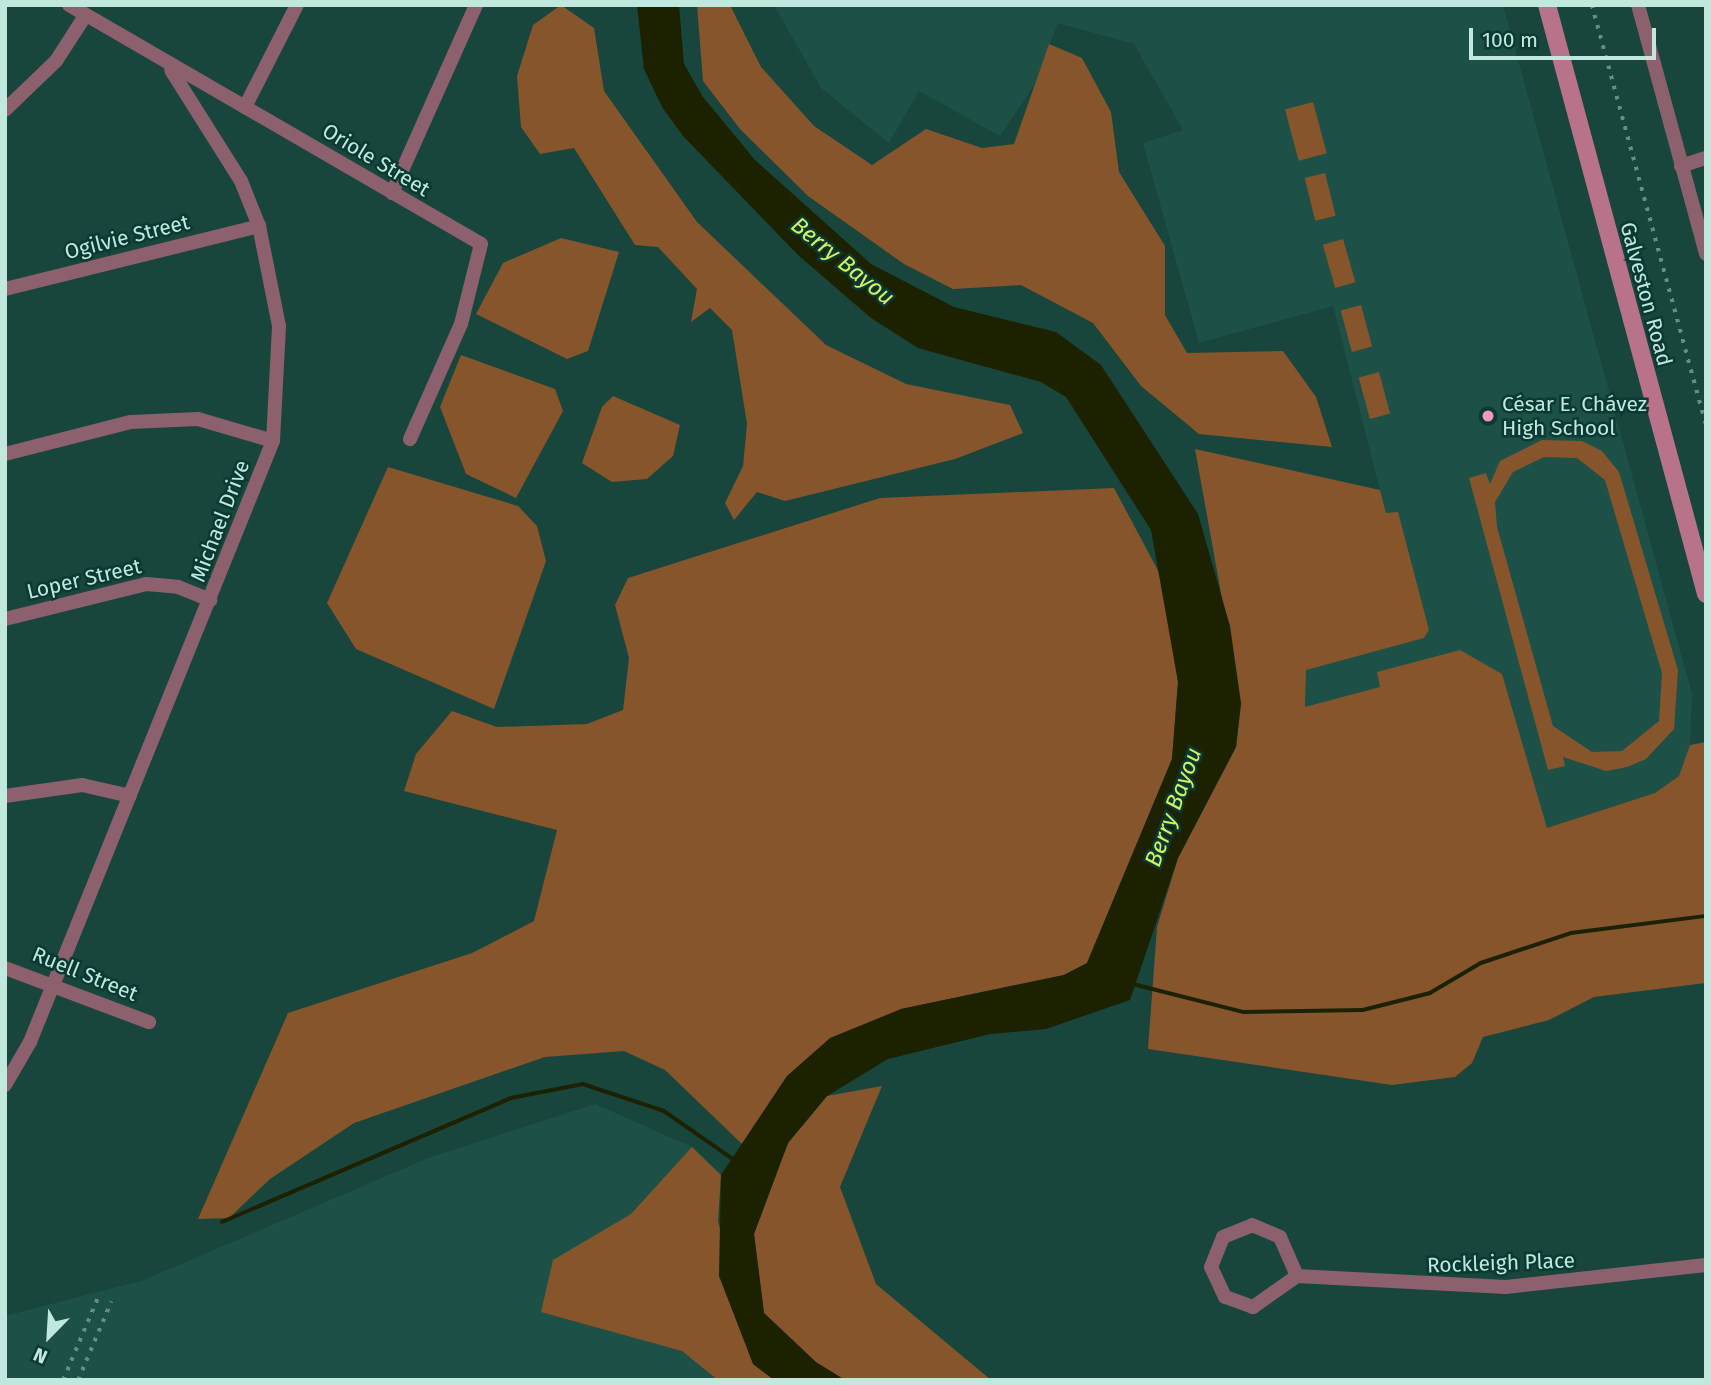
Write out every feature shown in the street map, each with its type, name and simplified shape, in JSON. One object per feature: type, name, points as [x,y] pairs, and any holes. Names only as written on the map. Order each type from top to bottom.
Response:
[{"type":"main road","name":"Galveston Road","points":[[1546,5],[1706,594]]},
{"type":"street","name":"Oriole Street","points":[[69,5],[171,70],[245,107],[481,244],[461,324],[410,439]]},
{"type":"street","points":[[245,107],[297,5]]},
{"type":"street","points":[[391,193],[476,5]]},
{"type":"street","points":[[1638,5],[1706,254]]},
{"type":"street","points":[[5,110],[56,61],[85,16]]},
{"type":"street","name":"Michael Drive","points":[[5,1085],[18,1069],[211,600],[273,441],[279,326],[259,226],[241,181],[171,70]]},
{"type":"street","points":[[1681,166],[1706,159]]},
{"type":"street","name":"Ogilvie Street","points":[[5,289],[259,226]]},
{"type":"street","points":[[5,454],[131,422],[198,419],[273,441]]},
{"type":"street","name":"Loper Street","points":[[5,619],[146,584],[178,587],[211,600]]},
{"type":"street","points":[[5,796],[82,785],[130,796]]},
{"type":"street","name":"Ruell Street","points":[[5,968],[53,982],[149,1022]]},
{"type":"street","points":[[1260,1226],[1285,1244],[1297,1276],[1266,1303],[1244,1306],[1215,1285],[1211,1258],[1229,1232],[1260,1226]]},
{"type":"street","name":"Rockleigh Place","points":[[1297,1276],[1506,1287],[1706,1265]]},
{"type":"shaded area","points":[[561,5],[594,28],[604,91],[697,222],[826,345],[906,384],[1010,405],[1023,433],[955,459],[785,501],[757,492],[734,520],[725,503],[743,466],[747,424],[732,330],[710,308],[691,322],[697,289],[658,247],[635,245],[574,148],[540,154],[521,127],[517,76],[533,25]]},
{"type":"shaded area","points":[[697,5],[730,5],[761,67],[814,126],[872,165],[926,129],[982,148],[1014,144],[1049,44],[1082,58],[1111,112],[1119,172],[1165,246],[1165,315],[1187,353],[1283,351],[1316,397],[1332,447],[1199,434],[1141,386],[1093,323],[1021,285],[953,289],[904,264],[808,196],[740,129],[703,81]]},
{"type":"shaded area","name":"César E. Chávez High School","points":[[774,5],[1503,5],[1692,694],[1690,745],[1679,776],[1655,793],[1547,828],[1305,707],[1306,670],[1386,513],[1333,306],[1199,343],[1143,143],[1183,130],[1134,44],[1058,23],[1034,85],[1000,136],[919,91],[889,143],[821,88]]},
{"type":"shaded area","points":[[1313,102],[1327,153],[1299,161],[1285,110]]},
{"type":"shaded area","points":[[1325,173],[1336,216],[1315,221],[1305,178]]},
{"type":"shaded area","points":[[561,238],[619,252],[588,351],[567,359],[476,314],[503,263]]},
{"type":"shaded area","points":[[1343,239],[1355,282],[1335,288],[1323,245]]},
{"type":"shaded area","points":[[1361,305],[1372,347],[1352,352],[1341,310]]},
{"type":"shaded area","points":[[461,355],[555,389],[563,411],[516,498],[466,474],[440,407]]},
{"type":"shaded area","points":[[1379,372],[1390,414],[1370,419],[1359,377]]},
{"type":"shaded area","points":[[613,396],[680,425],[673,456],[647,479],[612,482],[582,463],[602,407]]},
{"type":"shaded area","points":[[1542,440],[1582,441],[1602,451],[1619,472],[1678,670],[1674,729],[1646,759],[1627,767],[1606,771],[1563,757],[1565,766],[1548,770],[1469,478],[1486,473],[1490,484],[1500,461]],"holes":[[[1544,457],[1577,458],[1605,480],[1662,673],[1659,721],[1622,751],[1592,752],[1553,726],[1497,527],[1495,502],[1513,472]]]},
{"type":"shaded area","points":[[1195,449],[1380,490],[1386,513],[1398,512],[1429,630],[1424,638],[1306,670],[1305,707],[1380,687],[1377,672],[1460,650],[1502,674],[1547,828],[1655,793],[1679,776],[1690,745],[1706,742],[1706,983],[1594,997],[1549,1020],[1483,1037],[1472,1063],[1455,1077],[1392,1085],[1148,1049],[1157,927],[1178,858],[1236,747],[1241,704]]},
{"type":"shaded area","points":[[388,467],[518,506],[537,526],[546,561],[494,709],[356,649],[327,603]]},
{"type":"shaded area","points":[[1114,488],[1162,578],[1178,682],[1172,759],[1087,963],[1064,975],[901,1009],[787,1076],[742,1144],[665,1070],[624,1051],[545,1057],[354,1123],[270,1179],[229,1218],[198,1219],[288,1013],[472,953],[534,921],[557,830],[404,791],[416,754],[452,711],[497,727],[587,724],[623,710],[629,658],[615,605],[628,578],[880,498]]},
{"type":"shaded area","points":[[882,1086],[840,1187],[876,1284],[991,1380],[845,1380],[816,1363],[764,1313],[754,1234],[788,1143],[827,1096]]},
{"type":"shaded area","points":[[595,1104],[692,1147],[721,1175],[718,1221],[753,1364],[774,1380],[5,1380],[5,1316],[144,1280],[428,1158]]},
{"type":"shaded area","points":[[692,1147],[721,1175],[718,1221],[753,1364],[774,1380],[718,1380],[682,1351],[541,1312],[553,1260],[631,1214]]},
{"type":"water","name":"Berry Bayou","points":[[637,5],[679,5],[684,64],[703,97],[755,160],[871,264],[954,307],[1056,332],[1101,365],[1198,514],[1230,626],[1241,703],[1236,747],[1178,858],[1130,1000],[1046,1029],[990,1034],[888,1059],[827,1096],[788,1143],[754,1234],[764,1313],[816,1362],[845,1380],[774,1380],[753,1364],[719,1276],[721,1175],[787,1076],[830,1038],[901,1009],[1064,975],[1087,963],[1172,759],[1178,682],[1151,530],[1066,397],[1041,382],[918,348],[871,318],[798,255],[683,136],[662,107],[644,69]]},
{"type":"waterway","points":[[1133,984],[1244,1012],[1363,1010],[1430,993],[1481,963],[1571,933],[1706,916]]},
{"type":"waterway","points":[[222,1222],[511,1098],[583,1084],[664,1111],[733,1159]]},
{"type":"railway","points":[[1592,5],[1706,425]]},
{"type":"railway","points":[[63,1380],[98,1297]]},
{"type":"railway","points":[[78,1380],[111,1302]]},
{"type":"place","name":"César E. Chávez High School","points":[[1488,416]]}]
